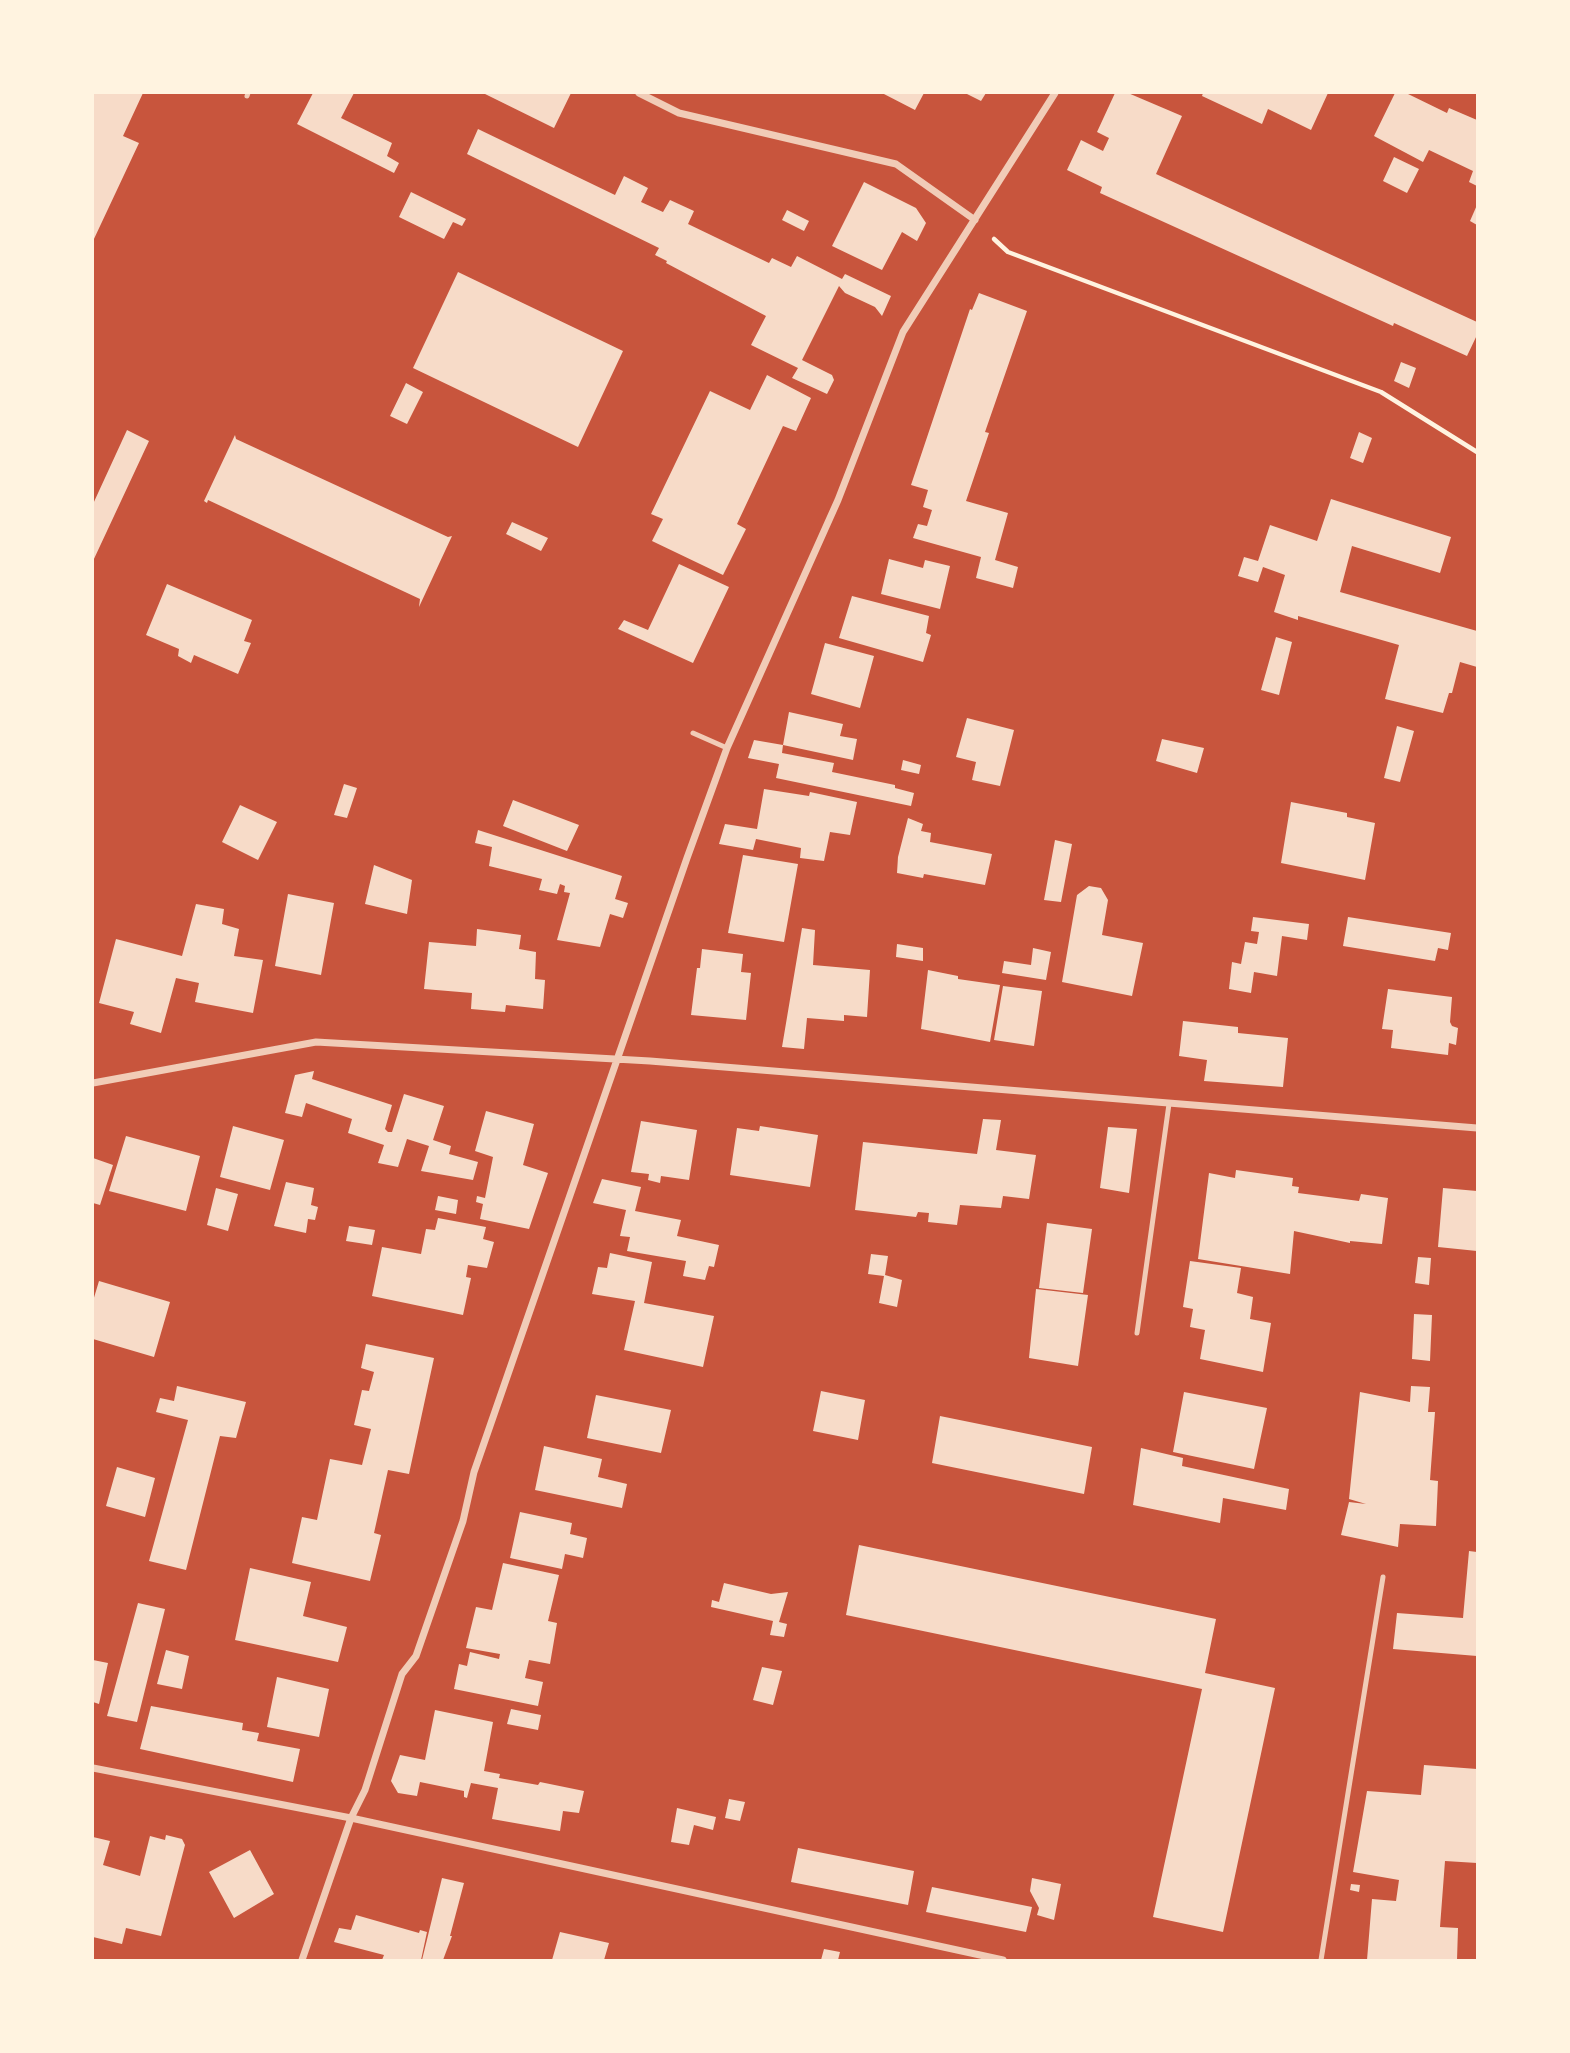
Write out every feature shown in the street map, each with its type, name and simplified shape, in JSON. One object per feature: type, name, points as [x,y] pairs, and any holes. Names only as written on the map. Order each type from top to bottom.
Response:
[{"type":"street","points":[[639,93],[679,113],[896,164],[975,220]]},
{"type":"street","points":[[303,1960],[351,1818],[365,1790],[402,1674],[416,1656],[463,1521],[474,1472],[727,748],[838,500],[903,332],[1055,93]]},
{"type":"street","points":[[93,1083],[316,1042],[617,1059],[1477,1128]]},
{"type":"street","points":[[93,1768],[351,1818],[1003,1960]]},
{"type":"lane","points":[[693,733],[727,748]]},
{"type":"lane","points":[[1137,1333],[1169,1104]]},
{"type":"lane","points":[[1321,1960],[1383,1577]]},
{"type":"path","points":[[975,220],[1008,252],[1381,392],[1477,452]]},
{"type":"building","points":[[93,93],[143,93],[123,136],[139,143],[93,241]]},
{"type":"building","points":[[313,93],[354,93],[341,118],[392,143],[387,156],[399,163],[394,173],[297,124]]},
{"type":"building","points":[[483,93],[571,93],[554,128]]},
{"type":"building","points":[[882,93],[924,93],[915,110]]},
{"type":"building","points":[[965,93],[986,93],[981,101]]},
{"type":"building","points":[[1115,93],[1128,93],[1182,116],[1156,174],[1477,322],[1477,335],[1467,356],[1394,323],[1393,326],[1100,193],[1102,187],[1067,170],[1081,140],[1103,151],[1109,138],[1097,132]]},
{"type":"building","points":[[1203,93],[1328,93],[1311,130],[1268,109],[1262,124],[1202,96]]},
{"type":"building","points":[[1395,93],[1406,93],[1447,113],[1449,108],[1477,120],[1477,186],[1469,182],[1473,171],[1429,150],[1423,162],[1374,136]]},
{"type":"building","points":[[478,129],[615,195],[624,176],[648,188],[641,202],[663,212],[670,200],[694,211],[688,224],[769,263],[772,258],[791,267],[797,256],[842,279],[845,274],[891,296],[882,316],[875,307],[845,293],[839,286],[802,360],[832,375],[834,380],[827,394],[792,378],[798,368],[751,345],[766,316],[666,263],[667,261],[655,255],[659,248],[467,154]]},
{"type":"building","points":[[1394,157],[1419,169],[1407,193],[1383,181]]},
{"type":"building","points":[[864,182],[916,208],[926,223],[917,241],[902,232],[882,270],[832,246]]},
{"type":"building","points":[[411,192],[466,219],[462,226],[453,222],[444,239],[399,217]]},
{"type":"building","points":[[1477,205],[1477,225],[1470,221]]},
{"type":"building","points":[[787,210],[809,221],[804,231],[782,220]]},
{"type":"building","points":[[458,272],[623,351],[578,447],[413,368]]},
{"type":"building","points":[[979,293],[1027,311],[985,432],[989,433],[966,501],[1008,513],[995,560],[1018,567],[1013,588],[976,578],[981,557],[913,538],[918,524],[927,526],[932,510],[923,507],[928,490],[911,485],[970,309],[972,310]]},
{"type":"building","points":[[1401,362],[1416,368],[1409,388],[1394,381]]},
{"type":"building","points":[[767,375],[811,398],[796,431],[783,426],[737,524],[746,529],[723,575],[652,541],[663,519],[651,514],[710,391],[750,410]]},
{"type":"building","points":[[406,383],[423,392],[407,424],[390,416]]},
{"type":"building","points":[[127,430],[149,441],[93,561],[93,504]]},
{"type":"building","points":[[1359,432],[1372,438],[1363,463],[1350,458]]},
{"type":"building","points":[[235,435],[236,439],[448,537],[452,536],[419,607],[420,599],[208,500],[207,503],[204,501]]},
{"type":"building","points":[[1331,499],[1451,537],[1440,573],[1352,546],[1340,592],[1477,631],[1477,667],[1460,662],[1452,693],[1449,693],[1443,713],[1385,699],[1399,645],[1298,616],[1298,620],[1274,612],[1285,575],[1263,567],[1258,582],[1238,576],[1244,557],[1258,561],[1270,525],[1317,541]]},
{"type":"building","points":[[512,522],[548,538],[541,551],[506,534]]},
{"type":"building","points":[[889,559],[923,568],[925,560],[950,566],[940,609],[881,594]]},
{"type":"building","points":[[679,564],[729,587],[693,663],[618,629],[624,620],[648,630]]},
{"type":"building","points":[[167,584],[252,620],[244,641],[251,643],[238,674],[194,655],[191,663],[178,656],[179,649],[146,635]]},
{"type":"building","points":[[852,596],[929,616],[926,633],[931,635],[923,662],[839,638]]},
{"type":"building","points":[[1276,637],[1292,642],[1279,695],[1261,690]]},
{"type":"building","points":[[825,643],[874,656],[860,708],[811,694]]},
{"type":"building","points":[[789,712],[843,724],[840,736],[857,739],[853,760],[783,745]]},
{"type":"building","points":[[967,718],[1014,730],[1000,786],[972,780],[976,762],[956,757]]},
{"type":"building","points":[[1397,726],[1414,731],[1400,782],[1384,778]]},
{"type":"building","points":[[1162,739],[1204,748],[1197,773],[1156,761]]},
{"type":"building","points":[[754,740],[783,745],[782,753],[834,763],[832,772],[895,785],[895,788],[914,793],[911,806],[776,778],[779,764],[748,758]]},
{"type":"building","points":[[903,760],[921,765],[919,774],[901,770]]},
{"type":"building","points":[[344,784],[357,788],[347,818],[334,815]]},
{"type":"building","points":[[764,789],[809,796],[810,792],[857,802],[850,835],[830,832],[824,861],[800,858],[801,848],[756,839],[753,850],[719,844],[725,824],[757,829]]},
{"type":"building","points":[[513,800],[579,825],[567,851],[503,826]]},
{"type":"building","points":[[1291,802],[1347,813],[1347,817],[1375,823],[1365,880],[1281,863]]},
{"type":"building","points":[[240,805],[277,822],[258,860],[222,842]]},
{"type":"building","points":[[908,818],[923,824],[921,831],[931,833],[930,842],[992,854],[985,885],[924,874],[923,878],[897,873],[898,857]]},
{"type":"building","points":[[478,830],[622,876],[615,899],[628,903],[623,918],[610,914],[600,947],[557,940],[570,893],[564,892],[565,886],[560,884],[557,894],[539,890],[542,879],[489,866],[492,847],[475,843]]},
{"type":"building","points":[[1055,840],[1072,844],[1061,902],[1044,900]]},
{"type":"building","points":[[743,855],[798,864],[784,942],[728,933]]},
{"type":"building","points":[[374,865],[412,880],[407,914],[365,904]]},
{"type":"building","points":[[1089,886],[1101,888],[1108,900],[1102,935],[1143,943],[1132,996],[1062,982],[1077,895]]},
{"type":"building","points":[[288,894],[334,903],[321,975],[275,966]]},
{"type":"building","points":[[196,904],[224,909],[222,924],[239,929],[234,956],[263,960],[253,1013],[195,1002],[199,983],[176,978],[161,1033],[130,1024],[134,1012],[99,1003],[116,939],[182,956]]},
{"type":"building","points":[[1253,917],[1309,924],[1307,940],[1282,936],[1277,976],[1254,972],[1251,993],[1229,989],[1232,962],[1241,964],[1245,942],[1257,944],[1259,932],[1251,931]]},
{"type":"building","points":[[1348,917],[1451,933],[1448,950],[1438,948],[1435,961],[1343,946]]},
{"type":"building","points":[[802,928],[815,930],[813,965],[870,970],[867,1017],[844,1015],[844,1021],[807,1018],[804,1049],[782,1047]]},
{"type":"building","points":[[477,929],[521,935],[519,949],[536,952],[535,979],[545,980],[543,1009],[506,1005],[505,1012],[471,1009],[472,993],[424,989],[429,942],[476,946]]},
{"type":"building","points":[[897,944],[923,948],[923,961],[896,957]]},
{"type":"building","points":[[1033,948],[1051,952],[1046,980],[1002,973],[1004,961],[1031,965]]},
{"type":"building","points":[[702,949],[743,954],[741,972],[751,973],[746,1020],[691,1015]]},
{"type":"building","points":[[928,970],[958,976],[958,979],[1000,985],[990,1042],[921,1029]]},
{"type":"building","points":[[1003,986],[1042,991],[1034,1046],[994,1040]]},
{"type":"building","points":[[1388,989],[1452,997],[1450,1022],[1458,1028],[1456,1045],[1449,1043],[1448,1055],[1391,1048],[1393,1030],[1382,1029]]},
{"type":"building","points":[[1183,1021],[1238,1027],[1238,1033],[1288,1038],[1283,1087],[1204,1081],[1207,1060],[1179,1056]]},
{"type":"building","points":[[314,1071],[312,1079],[392,1105],[385,1129],[388,1132],[392,1132],[404,1094],[444,1106],[433,1140],[451,1146],[449,1154],[478,1162],[473,1180],[421,1171],[429,1146],[407,1139],[398,1167],[378,1163],[384,1145],[348,1133],[352,1119],[306,1103],[302,1117],[285,1113],[295,1075]]},
{"type":"building","points":[[486,1111],[534,1124],[523,1165],[548,1173],[529,1229],[480,1219],[483,1204],[476,1202],[477,1196],[485,1198],[493,1157],[475,1151]]},
{"type":"building","points":[[983,1119],[1001,1120],[996,1150],[1036,1155],[1029,1199],[1003,1196],[1001,1208],[960,1205],[957,1225],[928,1222],[929,1213],[918,1212],[916,1217],[855,1210],[863,1142],[977,1154]]},
{"type":"building","points":[[641,1121],[697,1130],[689,1180],[661,1176],[660,1183],[648,1180],[649,1174],[631,1172]]},
{"type":"building","points":[[233,1126],[284,1140],[270,1190],[220,1177]]},
{"type":"building","points":[[760,1126],[818,1135],[810,1187],[730,1175],[737,1128],[759,1131]]},
{"type":"building","points":[[1108,1127],[1137,1129],[1129,1193],[1100,1188]]},
{"type":"building","points":[[126,1136],[200,1156],[186,1211],[109,1191]]},
{"type":"building","points":[[93,1158],[113,1165],[100,1205],[93,1203]]},
{"type":"building","points":[[1236,1170],[1293,1178],[1292,1186],[1299,1187],[1298,1193],[1359,1201],[1361,1194],[1388,1198],[1382,1244],[1350,1243],[1294,1231],[1290,1274],[1198,1259],[1209,1173],[1235,1178]]},
{"type":"building","points":[[602,1179],[641,1187],[635,1211],[681,1220],[677,1236],[719,1245],[714,1267],[709,1266],[705,1280],[683,1276],[686,1261],[627,1251],[630,1237],[620,1236],[626,1210],[593,1203]]},
{"type":"building","points":[[286,1182],[314,1188],[311,1205],[318,1207],[315,1220],[308,1219],[306,1233],[274,1226]]},
{"type":"building","points":[[216,1188],[238,1194],[228,1231],[207,1225]]},
{"type":"building","points":[[1443,1188],[1477,1191],[1477,1251],[1438,1247]]},
{"type":"building","points":[[438,1196],[458,1200],[456,1214],[435,1210]]},
{"type":"building","points":[[438,1218],[486,1227],[483,1239],[494,1242],[487,1268],[468,1265],[466,1277],[471,1278],[463,1315],[372,1296],[382,1247],[421,1254],[426,1229],[435,1230]]},
{"type":"building","points":[[1047,1223],[1092,1229],[1083,1293],[1039,1288]]},
{"type":"building","points":[[349,1226],[375,1230],[372,1245],[346,1241]]},
{"type":"building","points":[[610,1253],[652,1262],[644,1303],[714,1316],[703,1367],[624,1350],[635,1301],[592,1294],[598,1267],[607,1268]]},
{"type":"building","points":[[871,1254],[888,1256],[885,1275],[902,1280],[897,1307],[879,1303],[884,1276],[868,1274]]},
{"type":"building","points":[[1418,1257],[1431,1258],[1429,1285],[1415,1283]]},
{"type":"building","points":[[1190,1261],[1241,1268],[1237,1293],[1253,1297],[1250,1319],[1271,1323],[1263,1372],[1200,1359],[1205,1330],[1190,1327],[1193,1309],[1183,1307]]},
{"type":"building","points":[[99,1281],[170,1302],[154,1357],[93,1339],[93,1301]]},
{"type":"building","points":[[1036,1289],[1088,1295],[1078,1366],[1029,1358]]},
{"type":"building","points":[[1414,1314],[1432,1315],[1430,1361],[1412,1359]]},
{"type":"building","points":[[366,1344],[434,1358],[409,1474],[388,1470],[374,1533],[381,1535],[370,1581],[292,1563],[302,1517],[317,1520],[330,1459],[362,1465],[371,1429],[354,1425],[362,1390],[369,1391],[374,1372],[361,1368]]},
{"type":"building","points":[[177,1386],[246,1402],[236,1438],[220,1436],[186,1570],[149,1561],[188,1420],[156,1412],[160,1398],[174,1401]]},
{"type":"building","points":[[1411,1386],[1430,1387],[1428,1412],[1435,1412],[1430,1480],[1438,1481],[1436,1526],[1400,1524],[1398,1547],[1341,1535],[1349,1502],[1366,1504],[1349,1499],[1360,1392],[1410,1402]]},
{"type":"building","points":[[821,1391],[865,1400],[858,1440],[813,1431]]},
{"type":"building","points":[[1184,1392],[1267,1408],[1254,1469],[1173,1452]]},
{"type":"building","points":[[596,1395],[671,1410],[661,1453],[587,1438]]},
{"type":"building","points":[[940,1416],[1092,1447],[1084,1494],[932,1463]]},
{"type":"building","points":[[544,1446],[602,1459],[598,1477],[627,1484],[622,1508],[535,1490]]},
{"type":"building","points":[[1141,1448],[1183,1458],[1182,1466],[1289,1489],[1286,1510],[1223,1498],[1220,1523],[1133,1505]]},
{"type":"building","points":[[117,1467],[155,1478],[145,1517],[106,1506]]},
{"type":"building","points":[[520,1512],[572,1523],[570,1534],[587,1538],[583,1558],[565,1554],[562,1569],[510,1558]]},
{"type":"building","points":[[859,1545],[1216,1619],[1205,1673],[1275,1688],[1223,1932],[1153,1917],[1202,1689],[846,1615]]},
{"type":"building","points":[[1469,1551],[1477,1552],[1477,1656],[1393,1649],[1397,1613],[1463,1618]]},
{"type":"building","points":[[503,1563],[559,1575],[548,1621],[557,1623],[550,1664],[529,1660],[525,1678],[543,1682],[538,1706],[454,1689],[459,1664],[467,1666],[470,1652],[499,1659],[500,1654],[466,1648],[476,1607],[492,1610]]},
{"type":"building","points":[[250,1568],[311,1582],[303,1616],[347,1627],[338,1662],[235,1640]]},
{"type":"building","points":[[724,1583],[771,1594],[788,1592],[779,1622],[787,1624],[784,1637],[770,1635],[773,1621],[711,1607],[712,1600],[719,1602]]},
{"type":"building","points":[[138,1603],[165,1609],[137,1722],[107,1716]]},
{"type":"building","points":[[166,1650],[189,1656],[182,1689],[157,1684]]},
{"type":"building","points":[[93,1660],[108,1663],[99,1704],[93,1702]]},
{"type":"building","points":[[762,1667],[782,1671],[773,1705],[753,1700]]},
{"type":"building","points":[[277,1677],[329,1689],[319,1737],[267,1727]]},
{"type":"building","points":[[151,1706],[243,1723],[242,1730],[259,1733],[257,1741],[300,1749],[293,1782],[140,1749]]},
{"type":"building","points":[[511,1709],[541,1715],[538,1730],[507,1724]]},
{"type":"building","points":[[435,1710],[493,1722],[484,1771],[500,1774],[499,1778],[538,1785],[540,1782],[584,1791],[579,1813],[563,1811],[560,1831],[492,1819],[498,1788],[471,1783],[467,1798],[464,1797],[464,1791],[420,1782],[417,1796],[398,1793],[391,1781],[400,1755],[425,1760]]},
{"type":"building","points":[[1424,1765],[1477,1769],[1477,1863],[1445,1861],[1440,1927],[1458,1928],[1457,1960],[1367,1960],[1372,1899],[1396,1901],[1399,1880],[1353,1872],[1367,1791],[1421,1795]]},
{"type":"building","points":[[729,1799],[745,1802],[740,1821],[725,1818]]},
{"type":"building","points":[[677,1808],[716,1817],[713,1830],[694,1825],[689,1845],[671,1842]]},
{"type":"building","points":[[166,1835],[182,1839],[185,1845],[161,1936],[126,1928],[122,1944],[93,1937],[93,1837],[110,1841],[103,1865],[140,1876],[150,1836],[165,1840]]},
{"type":"building","points":[[798,1848],[914,1871],[908,1905],[791,1882]]},
{"type":"building","points":[[250,1850],[274,1894],[234,1918],[209,1872]]},
{"type":"building","points":[[442,1878],[464,1883],[452,1936],[443,1960],[422,1960]]},
{"type":"building","points":[[1032,1878],[1061,1884],[1054,1920],[1037,1915],[1039,1908],[1030,1891]]},
{"type":"building","points":[[1351,1884],[1360,1885],[1359,1892],[1350,1890]]},
{"type":"building","points":[[932,1887],[1032,1907],[1026,1932],[926,1912]]},
{"type":"building","points":[[356,1915],[419,1933],[420,1930],[427,1932],[421,1960],[382,1960],[384,1955],[334,1942],[339,1928],[351,1930]]},
{"type":"building","points":[[560,1932],[609,1943],[604,1960],[552,1960]]},
{"type":"building","points":[[824,1949],[840,1952],[838,1960],[821,1960]]}]
